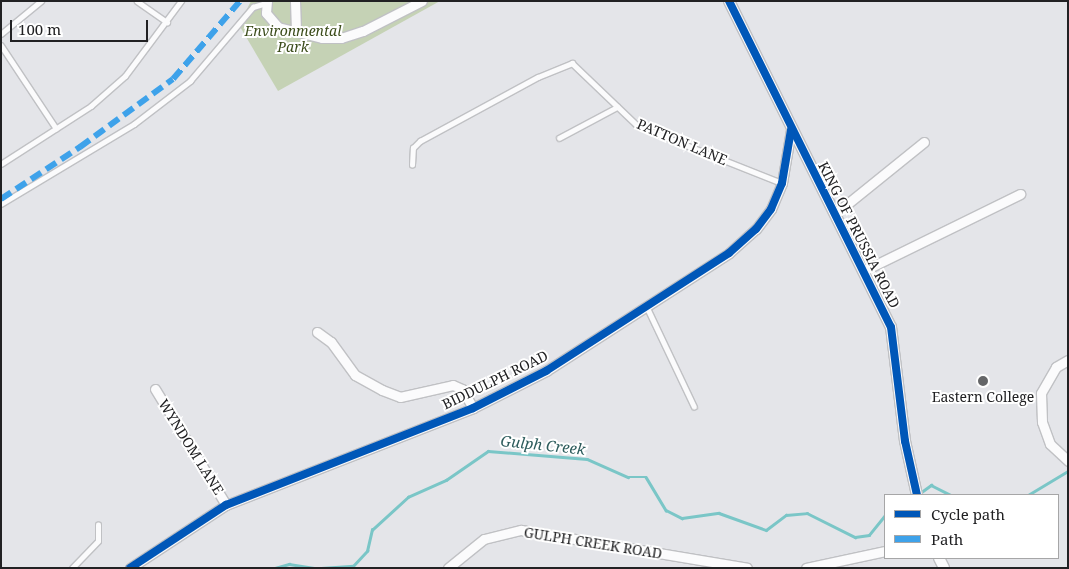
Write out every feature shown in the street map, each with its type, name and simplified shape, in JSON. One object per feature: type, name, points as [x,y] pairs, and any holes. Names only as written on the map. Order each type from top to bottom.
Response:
[{"type":"street","points":[[295,1],[296,29]]},
{"type":"street","points":[[266,2],[266,13],[278,27],[296,29],[322,38],[341,38],[363,31],[422,1]]},
{"type":"street","name":"KING OF PRUSSIA ROAD","points":[[729,1],[791,130],[865,270],[891,327],[905,441],[916,492]]},
{"type":"street","name":"BIDDULPH ROAD","points":[[130,568],[226,505],[473,408],[546,371],[729,253],[756,229],[771,209],[782,183],[791,130]]},
{"type":"street","points":[[836,213],[924,142]]},
{"type":"street","points":[[865,270],[1020,194]]},
{"type":"street","points":[[318,332],[331,342],[355,375],[382,390],[400,397],[453,385],[462,389],[473,408]]},
{"type":"street","points":[[1067,461],[1050,444],[1042,422],[1042,393],[1056,367],[1068,360]]},
{"type":"street","name":"WYNDOM LANE","points":[[155,390],[226,505]]},
{"type":"street","name":"GULPH CREEK ROAD","points":[[448,568],[484,539],[521,530],[747,568]]},
{"type":"street","points":[[806,568],[884,550]]},
{"type":"lane","points":[[1,34],[41,1]]},
{"type":"lane","points":[[136,1],[167,22]]},
{"type":"lane","points":[[1,164],[91,106],[125,76],[181,1]]},
{"type":"lane","points":[[1,204],[141,119],[190,81],[253,7],[266,2]]},
{"type":"lane","points":[[1,45],[56,128]]},
{"type":"lane","name":"PATTON LANE","points":[[412,165],[412,148],[420,141],[538,77],[572,63],[638,126],[782,183]]},
{"type":"lane","points":[[559,138],[617,107]]},
{"type":"lane","points":[[647,306],[694,406]]},
{"type":"lane","points":[[72,568],[98,541],[98,525]]},
{"type":"green space","name":"Environmental Park","points":[[251,1],[440,1],[278,91],[239,25]]},
{"type":"waterway","name":"Gulph Creek","points":[[321,568],[353,566],[367,551],[372,530],[408,497],[446,480],[488,451],[587,459],[628,477],[646,477],[666,510],[682,518],[719,513],[766,530],[786,515],[807,513],[855,537],[869,535],[884,516]]},
{"type":"waterway","name":"Gulph Creek","points":[[1030,494],[1068,471]]},
{"type":"waterway","name":"Gulph Creek","points":[[920,493],[931,485],[949,494]]},
{"type":"waterway","name":"Gulph Creek","points":[[275,568],[289,564],[314,568]]},
{"type":"marked path","points":[[1,199],[80,147],[173,79],[240,1]]},
{"type":"cycle path","points":[[729,1],[891,327],[905,441],[917,494]]},
{"type":"cycle path","points":[[130,568],[226,505],[473,408],[546,371],[729,253],[756,229],[771,209],[782,183],[791,130]]},
{"type":"place","name":"Eastern College","points":[[983,381]]}]
